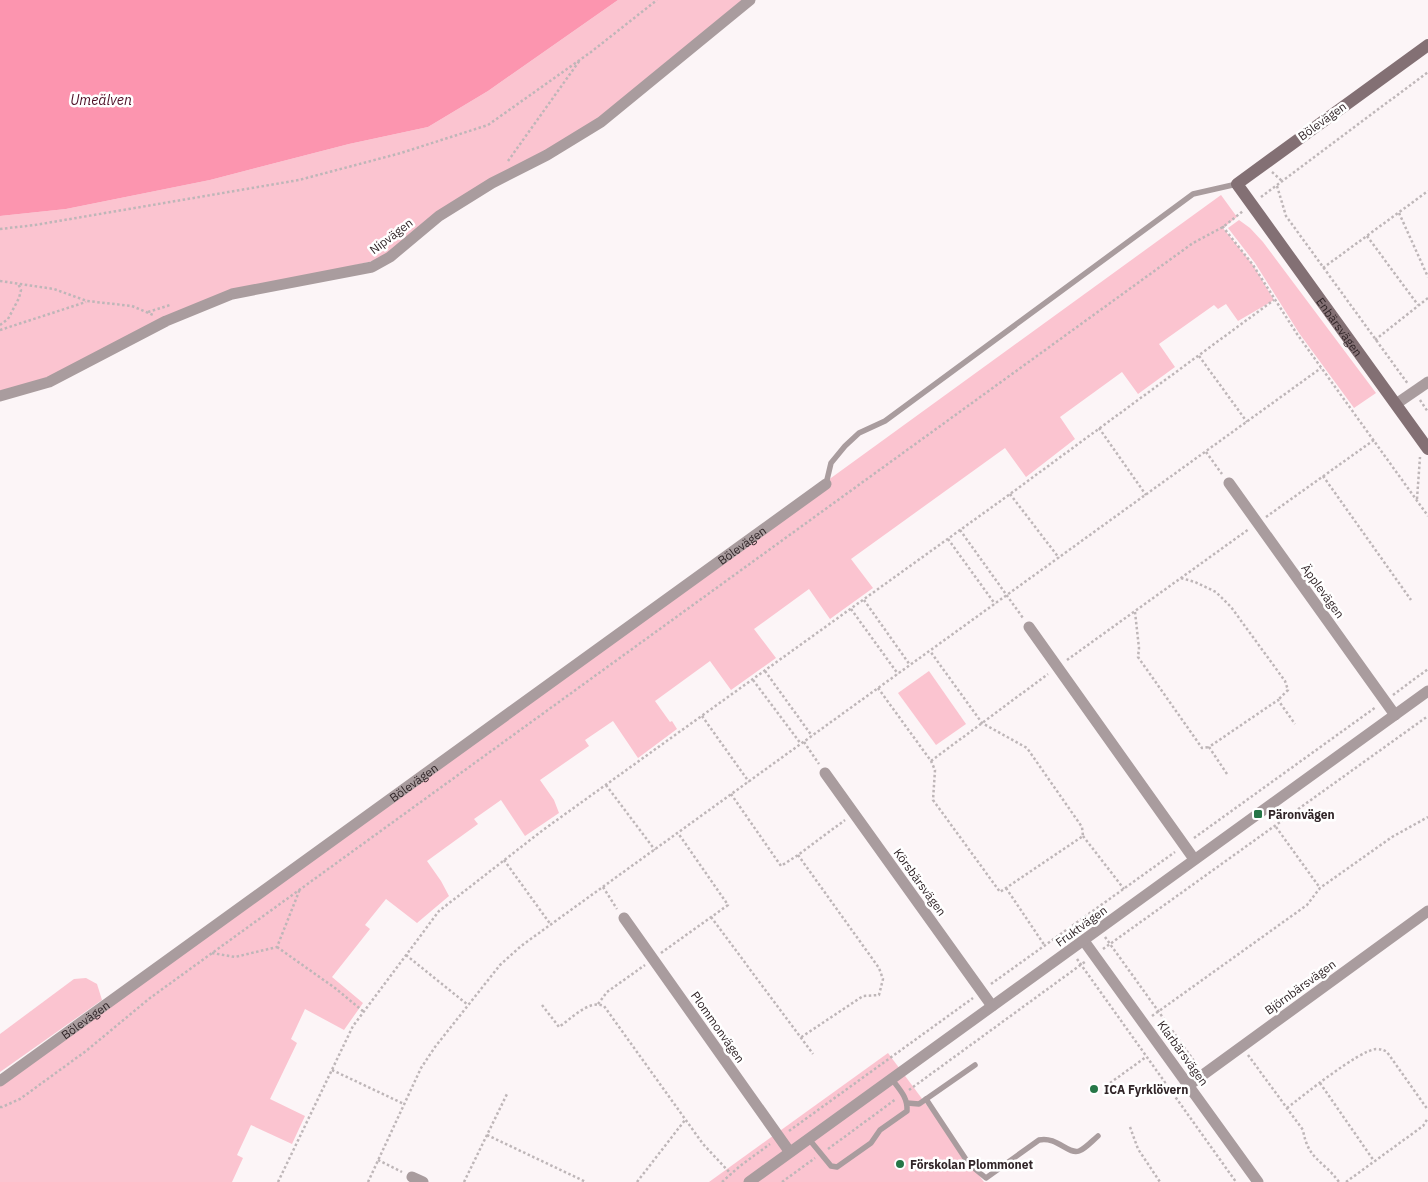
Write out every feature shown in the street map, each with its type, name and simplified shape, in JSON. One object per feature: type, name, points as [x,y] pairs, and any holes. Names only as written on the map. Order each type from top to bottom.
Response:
[{"type":"street","name":"Nipvägen","points":[[0,396],[49,382],[166,321],[232,294],[372,267],[390,257],[438,216],[492,183],[547,155],[600,122],[750,0]]},
{"type":"street","name":"Bölevägen","points":[[1237,184],[1428,45]]},
{"type":"street","points":[[1237,184],[1252,204]]},
{"type":"street","name":"Enbärsvägen","points":[[1252,204],[1396,404],[1424,452]]},
{"type":"street","points":[[1396,404],[1428,382]]},
{"type":"street","name":"Äpplevägen","points":[[1229,483],[1394,715]]},
{"type":"street","name":"Bölevägen","points":[[0,1081],[826,484]]},
{"type":"street","points":[[1029,627],[1194,859]]},
{"type":"street","name":"Fruktvägen","points":[[749,1182],[1428,691]]},
{"type":"street","name":"Körsbärsvägen","points":[[825,774],[992,1006]]},
{"type":"street","name":"Björnbärsvägen","points":[[1189,1085],[1428,911]]},
{"type":"street","name":"Plommonvägen","points":[[624,918],[790,1151]]},
{"type":"street","name":"Klarbärsvägen","points":[[1084,941],[1258,1182]]},
{"type":"lane","points":[[826,484],[831,463],[845,446],[860,433],[885,421],[1193,194],[1237,184]]},
{"type":"lane","points":[[907,1103],[919,1104],[975,1065]]},
{"type":"lane","points":[[808,1138],[831,1166],[837,1166],[871,1143],[880,1130],[907,1111],[907,1103],[903,1094],[891,1078]]},
{"type":"lane","points":[[926,1099],[969,1164],[986,1178],[1039,1140],[1045,1138],[1054,1140],[1072,1152],[1079,1151],[1098,1136]]},
{"type":"path","points":[[0,229],[36,226],[299,180],[401,153],[488,125],[582,58],[656,0]]},
{"type":"path","points":[[492,183],[582,58]]},
{"type":"path","points":[[0,1106],[2,1107],[20,1099],[86,1051],[150,998],[1193,242],[1222,227],[1428,72]]},
{"type":"path","points":[[1277,186],[1286,216],[1428,412]]},
{"type":"path","points":[[1322,268],[1428,191]]},
{"type":"path","points":[[1399,213],[1428,277]]},
{"type":"path","points":[[1222,227],[1253,265],[1274,300],[1321,368],[1428,516]]},
{"type":"path","points":[[1366,236],[1418,305]]},
{"type":"path","points":[[0,281],[54,289],[87,301],[132,306],[166,321]]},
{"type":"path","points":[[0,325],[8,319],[19,298],[21,290],[18,283]]},
{"type":"path","points":[[1375,340],[1428,298]]},
{"type":"path","points":[[278,1182],[354,1026],[439,911],[504,860],[606,785],[1010,494],[1274,300]]},
{"type":"path","points":[[0,330],[87,301]]},
{"type":"path","points":[[1199,356],[1247,422]]},
{"type":"path","points":[[368,1182],[426,1061],[500,965],[521,946],[1321,368]]},
{"type":"path","points":[[1100,428],[1146,495]]},
{"type":"path","points":[[932,761],[1135,611],[1374,440]]},
{"type":"path","points":[[1206,452],[1229,483]]},
{"type":"path","points":[[1417,501],[1424,452]]},
{"type":"path","points":[[1323,476],[1411,600]]},
{"type":"path","points":[[1010,494],[1058,558]]},
{"type":"path","points":[[960,530],[1029,627]]},
{"type":"path","points":[[948,539],[995,604]]},
{"type":"path","points":[[1135,611],[1139,648],[1138,657],[1202,748],[1209,748],[1278,700],[1288,690],[1285,681],[1231,607],[1216,592],[1182,578]]},
{"type":"path","points":[[864,600],[910,665]]},
{"type":"path","points":[[851,609],[898,674]]},
{"type":"path","points":[[930,651],[982,723],[1027,748],[1082,827],[1083,836],[1124,889]]},
{"type":"path","points":[[722,1182],[780,1138],[1428,669]]},
{"type":"path","points":[[765,671],[812,736]]},
{"type":"path","points":[[753,680],[825,774]]},
{"type":"path","points":[[878,688],[932,761],[935,770],[933,800],[1000,892],[1083,836]]},
{"type":"path","points":[[1278,700],[1295,724]]},
{"type":"path","points":[[702,716],[749,782]]},
{"type":"path","points":[[1209,748],[1227,774]]},
{"type":"path","points":[[606,785],[655,850]]},
{"type":"path","points":[[731,794],[781,866],[798,856],[854,814]]},
{"type":"path","points":[[1143,1022],[1307,905],[1320,888],[1392,837],[1428,817]]},
{"type":"path","points":[[1276,827],[1320,888]]},
{"type":"path","points":[[598,1004],[607,992],[728,905],[678,833]]},
{"type":"path","points":[[798,856],[873,958],[883,978],[879,995],[864,996],[800,1038]]},
{"type":"path","points":[[504,860],[550,925]]},
{"type":"path","points":[[603,887],[624,918]]},
{"type":"path","points":[[1006,888],[1045,946]]},
{"type":"path","points":[[277,947],[300,889]]},
{"type":"path","points":[[711,917],[813,1054]]},
{"type":"path","points":[[1099,929],[1203,1074]]},
{"type":"path","points":[[212,953],[235,957],[277,947],[335,988],[364,1012]]},
{"type":"path","points":[[1071,950],[1080,966],[1236,1182]]},
{"type":"path","points":[[406,955],[468,1005]]},
{"type":"path","points":[[542,1004],[559,1027],[591,1005],[598,1004],[604,1006],[703,1144],[731,1174]]},
{"type":"path","points":[[1242,1046],[1303,1130],[1305,1142],[1311,1154],[1332,1172],[1339,1182]]},
{"type":"path","points":[[1287,1108],[1361,1054],[1383,1049],[1428,1110]]},
{"type":"path","points":[[1110,1083],[1146,1057]]},
{"type":"path","points":[[332,1070],[404,1104]]},
{"type":"path","points":[[1320,1083],[1374,1162]]},
{"type":"path","points":[[464,1182],[507,1094]]},
{"type":"path","points":[[1346,1182],[1423,1126],[1428,1118]]},
{"type":"path","points":[[637,1182],[685,1120]]},
{"type":"path","points":[[1130,1127],[1138,1149],[1160,1182]]},
{"type":"path","points":[[487,1135],[586,1182]]},
{"type":"path","points":[[378,1160],[417,1179]]},
{"type":"shaded area","points":[[618,0],[750,0],[601,122],[492,183],[390,257],[232,294],[49,382],[0,396],[0,216],[66,209],[210,180],[349,144],[428,127],[488,91]]},
{"type":"shaded area","points":[[1221,195],[1237,217],[1223,228],[1253,265],[1274,300],[1238,321],[1226,304],[1218,309],[1214,305],[1159,344],[1175,367],[1138,394],[1122,372],[1060,417],[1075,439],[1026,477],[1005,448],[851,559],[873,588],[830,619],[809,589],[754,629],[776,658],[731,690],[710,661],[655,701],[677,729],[638,758],[613,721],[585,740],[589,746],[540,780],[554,800],[559,813],[525,836],[501,800],[474,819],[478,824],[427,861],[449,896],[417,923],[386,899],[365,925],[370,929],[332,977],[363,1003],[344,1030],[305,1009],[291,1039],[297,1043],[270,1099],[305,1116],[292,1144],[251,1125],[237,1155],[243,1158],[232,1182],[0,1182],[0,1081]]},
{"type":"shaded area","points":[[1239,220],[1250,228],[1263,242],[1376,393],[1354,408],[1299,333],[1255,263],[1228,228]]},
{"type":"shaded area","points":[[929,671],[966,724],[936,745],[898,693]]},
{"type":"shaded area","points":[[86,978],[97,984],[102,1000],[0,1072],[0,1034],[74,979]]},
{"type":"shaded area","points":[[888,1053],[984,1182],[709,1182]]},
{"type":"water","name":"Umeälven","points":[[0,0],[618,0],[488,91],[428,127],[349,144],[210,180],[66,209],[0,216]]},
{"type":"place","name":"Päronvägen","points":[[1258,814]]},
{"type":"place","name":"ICA Fyrklövern","points":[[1094,1089]]},
{"type":"place","name":"Förskolan Plommonet","points":[[900,1164]]}]
